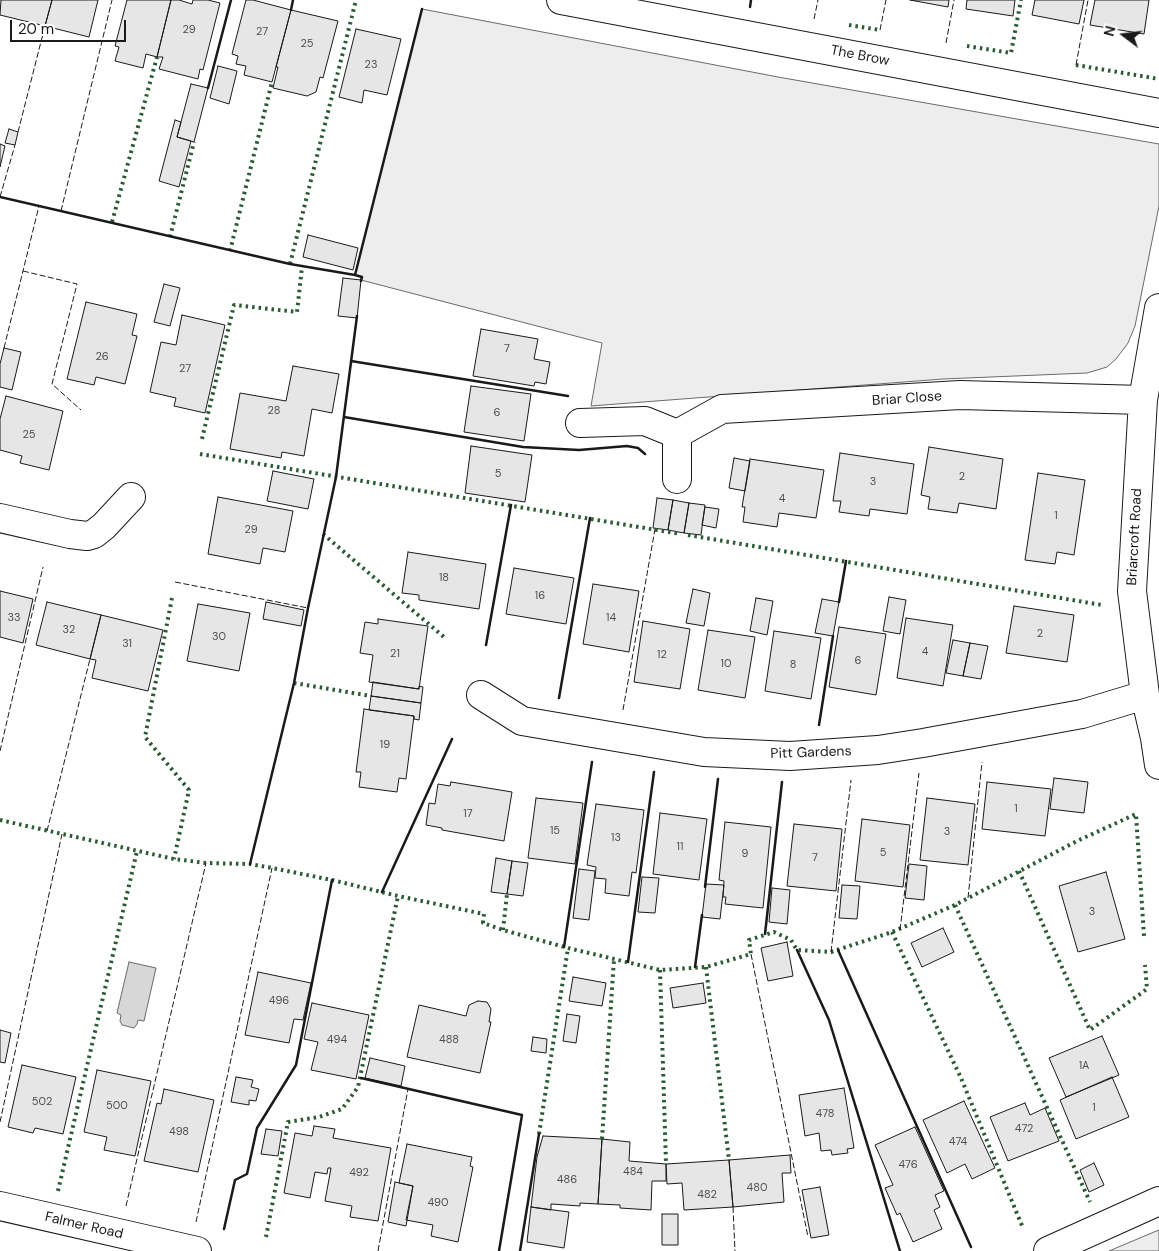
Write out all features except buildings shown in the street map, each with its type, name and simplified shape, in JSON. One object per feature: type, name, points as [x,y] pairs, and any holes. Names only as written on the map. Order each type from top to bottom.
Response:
[{"type":"street","name":"The Brow","points":[[561,0],[1159,113]]},
{"type":"street","name":"Briarcroft Road","points":[[1159,308],[1143,400],[1132,591],[1145,695],[1159,766]]},
{"type":"street","name":"Briar Close","points":[[677,434],[722,409],[960,395],[1143,400]]},
{"type":"street","points":[[580,423],[645,421],[677,434],[677,479]]},
{"type":"street","points":[[0,518],[87,536],[94,534],[104,526],[131,497]]},
{"type":"street","name":"Pitt Gardens","points":[[481,695],[522,721],[704,752],[790,756],[878,750],[923,743],[1082,714],[1145,695]]},
{"type":"street","points":[[1048,1251],[1159,1201]]},
{"type":"street","name":"Falmer Road","points":[[0,1206],[197,1251]]},
{"type":"shaded area","points":[[422,9],[778,77],[1159,144],[1159,206],[1135,326],[1128,343],[1116,359],[1107,367],[1087,373],[943,379],[591,406],[602,343],[361,280],[361,277],[355,275]]},
{"type":"shaded area","points":[[129,962],[156,968],[144,1021],[138,1020],[134,1028],[122,1025],[120,1021],[121,1015],[117,1013]]},
{"type":"shaded area","points":[[1159,1230],[1159,1251],[1109,1251],[1154,1232]]},
{"type":"hedge","points":[[290,264],[356,0]]},
{"type":"hedge","points":[[967,46],[1011,53],[1021,0]]},
{"type":"hedge","points":[[849,25],[880,30]]},
{"type":"hedge","points":[[112,222],[157,57]]},
{"type":"hedge","points":[[1076,65],[1159,79]]},
{"type":"hedge","points":[[230,251],[272,82]]},
{"type":"hedge","points":[[170,237],[194,142]]},
{"type":"hedge","points":[[202,439],[234,305],[297,312],[302,267]]},
{"type":"hedge","points":[[200,454],[681,534]]},
{"type":"hedge","points":[[323,534],[444,637]]},
{"type":"hedge","points":[[688,535],[1102,605]]},
{"type":"hedge","points":[[172,598],[145,737],[189,790],[174,859]]},
{"type":"hedge","points":[[294,683],[371,696]]},
{"type":"hedge","points":[[0,820],[174,859],[206,863],[250,864],[484,914],[483,923],[503,930],[660,970],[706,967],[751,954],[749,940],[774,932],[791,940],[797,950],[831,952],[892,932],[955,905],[1077,841],[1136,814],[1144,936]]},
{"type":"hedge","points":[[58,1191],[137,851]]},
{"type":"hedge","points":[[1019,871],[1090,1030],[1147,989],[1145,965]]},
{"type":"hedge","points":[[503,930],[507,894]]},
{"type":"hedge","points":[[266,1237],[288,1122],[319,1117],[342,1109],[358,1087],[398,896]]},
{"type":"hedge","points":[[955,905],[1090,1202]]},
{"type":"hedge","points":[[892,932],[961,1078],[1023,1228]]},
{"type":"hedge","points":[[539,1134],[568,948]]},
{"type":"hedge","points":[[602,1139],[614,959]]},
{"type":"hedge","points":[[706,967],[729,1160]]},
{"type":"hedge","points":[[660,970],[666,1164]]},
{"type":"fence","points":[[61,211],[112,0]]},
{"type":"fence","points":[[814,19],[818,0]]},
{"type":"fence","points":[[880,30],[886,0]]},
{"type":"fence","points":[[946,43],[954,0]]},
{"type":"fence","points":[[1076,65],[1088,0]]},
{"type":"fence","points":[[18,132],[45,26]]},
{"type":"fence","points":[[0,197],[15,145]]},
{"type":"fence","points":[[4,348],[39,206]]},
{"type":"fence","points":[[23,271],[77,284],[52,384],[81,410]]},
{"type":"fence","points":[[623,710],[655,529]]},
{"type":"fence","points":[[0,751],[43,567]]},
{"type":"fence","points":[[175,582],[308,608]]},
{"type":"fence","points":[[47,831],[90,659]]},
{"type":"fence","points":[[968,898],[982,762]]},
{"type":"fence","points":[[900,930],[919,773]]},
{"type":"fence","points":[[831,952],[851,780]]},
{"type":"fence","points":[[0,1122],[62,834]]},
{"type":"fence","points":[[126,1206],[206,863]]},
{"type":"fence","points":[[196,1222],[272,868]]},
{"type":"fence","points":[[751,954],[808,1237]]},
{"type":"fence","points":[[378,1251],[408,1089]]},
{"type":"fence","points":[[733,1207],[735,1251]]},
{"type":"wall","points":[[208,88],[231,0]]},
{"type":"wall","points":[[291,10],[293,0]]},
{"type":"wall","points":[[750,7],[751,0]]},
{"type":"wall","points":[[355,275],[422,9]]},
{"type":"wall","points":[[0,197],[290,264],[355,275],[362,277],[361,281]]},
{"type":"wall","points":[[250,864],[294,683],[336,477],[357,316]]},
{"type":"wall","points":[[351,361],[568,396]]},
{"type":"wall","points":[[344,417],[523,447],[579,450],[627,446],[638,448],[645,454]]},
{"type":"wall","points":[[486,645],[511,505]]},
{"type":"wall","points":[[559,698],[590,518]]},
{"type":"wall","points":[[839,602],[846,561]]},
{"type":"wall","points":[[819,725],[833,636]]},
{"type":"wall","points":[[382,892],[452,739]]},
{"type":"wall","points":[[564,947],[592,762]]},
{"type":"wall","points":[[628,962],[654,772]]},
{"type":"wall","points":[[705,887],[718,779]]},
{"type":"wall","points":[[765,934],[782,782]]},
{"type":"wall","points":[[224,1229],[235,1180],[247,1174],[257,1128],[296,1065],[332,880]]},
{"type":"wall","points":[[695,967],[702,915]]},
{"type":"wall","points":[[797,950],[829,1020],[900,1251]]},
{"type":"wall","points":[[838,950],[971,1247]]},
{"type":"wall","points":[[361,1078],[522,1115],[499,1251]]},
{"type":"wall","points":[[520,1251],[539,1134]]}]
